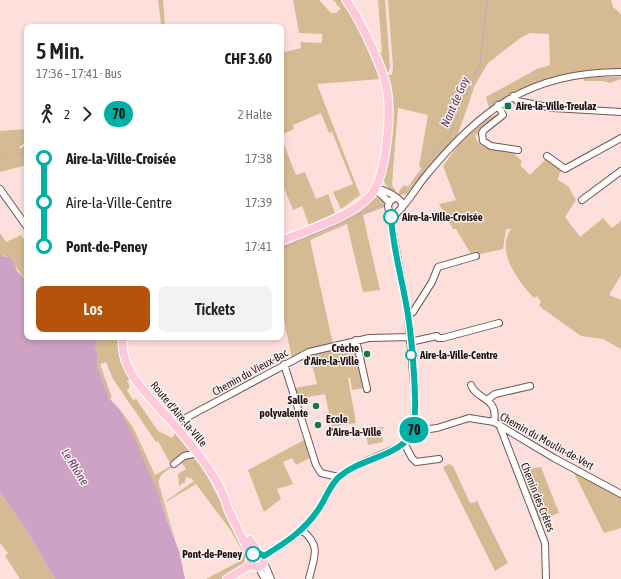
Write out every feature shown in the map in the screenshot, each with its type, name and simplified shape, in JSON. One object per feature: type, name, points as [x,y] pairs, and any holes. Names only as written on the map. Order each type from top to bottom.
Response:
[{"type":"main road","points":[[284,240],[359,206],[373,188],[386,135],[388,104],[385,78],[346,0]]},
{"type":"main road","name":"Route d'Aire-la-Ville","points":[[123,340],[123,353],[133,375],[198,453],[227,502],[228,509],[258,560]]},
{"type":"main road","points":[[227,579],[258,560]]},
{"type":"street","points":[[399,210],[461,136],[513,96],[564,78],[621,72]]},
{"type":"street","points":[[513,96],[517,101],[553,108],[621,113]]},
{"type":"street","points":[[499,107],[502,115],[484,130],[482,133],[483,141],[491,146],[518,150]]},
{"type":"street","points":[[547,156],[565,169],[621,138]]},
{"type":"street","points":[[582,200],[621,171]]},
{"type":"street","points":[[373,188],[381,189],[402,203],[392,225]]},
{"type":"street","points":[[258,560],[286,543],[302,530],[318,510],[338,477],[404,443],[414,431],[415,396],[408,315],[389,202],[373,188]]},
{"type":"street","points":[[0,189],[24,223]]},
{"type":"street","points":[[389,202],[412,193]]},
{"type":"street","points":[[389,209],[399,210]]},
{"type":"street","points":[[408,315],[413,312],[432,282],[438,267],[476,256]]},
{"type":"street","name":"Chemin du Vieux-Bac","points":[[176,426],[182,420],[312,350],[372,337],[410,339],[437,336],[438,338],[443,338],[499,324]]},
{"type":"street","points":[[356,340],[367,390]]},
{"type":"street","points":[[284,364],[316,465],[323,474],[338,477]]},
{"type":"street","points":[[471,385],[473,390],[487,400],[494,394],[530,386]]},
{"type":"street","name":"Chemin des Crêtes","points":[[487,400],[492,405],[496,423],[545,543],[546,579]]},
{"type":"street","name":"Chemin du Moulin-de-Vert","points":[[414,431],[437,428],[469,418],[496,423],[554,458],[621,494]]},
{"type":"street","points":[[404,443],[415,462],[439,460]]},
{"type":"street","points":[[174,464],[184,456],[198,453]]},
{"type":"street","points":[[302,530],[313,540],[315,546],[309,579]]},
{"type":"street","points":[[258,560],[265,579]]},
{"type":"street","points":[[258,560],[271,579]]},
{"type":"shaded area","points":[[158,0],[163,0],[165,24],[161,24]]},
{"type":"shaded area","points":[[293,0],[319,0],[331,13],[337,13],[337,11],[341,9],[336,2],[332,0],[341,0],[353,17],[364,38],[381,79],[317,84],[360,195],[341,209],[333,192],[353,184],[332,132],[329,133],[321,113],[293,125],[294,129],[284,134],[284,52],[301,48],[300,42],[322,43],[322,34],[299,33]]},
{"type":"shaded area","points":[[378,0],[385,0],[390,66],[389,72],[385,72],[377,54],[382,52]]},
{"type":"shaded area","points":[[388,0],[611,0],[613,7],[621,14],[621,69],[568,74],[552,78],[520,90],[489,108],[486,97],[537,69],[550,65],[549,34],[530,33],[519,39],[488,63],[475,85],[458,134],[408,194],[399,195],[399,191],[404,185],[408,188],[422,169],[419,166],[428,115],[398,108],[392,185],[396,191],[391,192],[383,180],[385,74],[392,75],[393,67]]},
{"type":"shaded area","points":[[621,77],[621,79],[610,83],[603,81],[584,81],[584,78]]},
{"type":"shaded area","points":[[501,113],[475,136],[478,142],[486,148],[513,153],[522,162],[520,165],[530,175],[546,159],[562,171],[559,174],[558,180],[568,186],[576,200],[565,217],[580,237],[603,218],[612,228],[620,222],[621,219],[621,275],[609,295],[621,300],[621,349],[603,339],[581,336],[539,305],[541,302],[537,296],[534,298],[521,283],[510,265],[506,247],[507,238],[511,229],[506,229],[503,249],[472,256],[456,229],[453,229],[439,204],[456,200],[443,166],[462,140],[479,123]]},
{"type":"shaded area","points":[[24,129],[24,143],[19,147],[20,149],[24,146],[24,166],[0,172],[0,131]]},
{"type":"shaded area","points":[[284,145],[296,175],[305,172],[316,199],[328,194],[335,213],[309,225],[302,206],[293,210],[284,188]]},
{"type":"shaded area","points":[[377,197],[383,200],[385,207],[363,215],[380,290],[363,292],[347,224],[310,240],[333,344],[292,359],[284,319],[284,243]]},
{"type":"shaded area","points":[[0,233],[6,242],[21,235],[24,240],[24,277],[8,258],[0,253]]},
{"type":"shaded area","points":[[98,340],[119,340],[122,360],[127,371],[164,419],[131,379],[127,381],[130,387],[127,390],[133,400],[136,399],[158,431],[172,438],[176,432],[191,451],[189,453],[202,466],[247,552],[245,563],[221,579],[206,579],[242,560],[244,554],[231,531],[196,484],[166,502],[194,481],[191,478],[186,477],[185,482],[179,486],[178,474],[186,469],[178,458],[170,463],[158,441],[156,442],[113,379],[106,362],[100,364],[112,398],[109,398],[97,366],[98,355],[95,347]]},
{"type":"shaded area","points":[[352,342],[357,345],[364,388],[352,390],[350,377],[348,378],[356,423],[332,427],[325,394],[297,399],[295,388],[317,384],[309,353]]},
{"type":"shaded area","points":[[116,405],[133,427],[155,475],[171,466],[172,467],[162,474],[158,481],[176,544],[160,498]]},
{"type":"shaded area","points":[[384,427],[381,430],[383,442],[368,445],[365,429]]},
{"type":"shaded area","points":[[306,439],[312,457],[296,465],[292,458],[283,462],[293,484],[277,489],[281,499],[264,512],[248,470]]},
{"type":"shaded area","points":[[449,464],[453,466],[470,503],[476,502],[476,499],[508,563],[495,571],[443,467]]},
{"type":"shaded area","points":[[541,467],[559,513],[538,521],[518,471]]},
{"type":"shaded area","points":[[572,469],[621,496],[621,528],[604,533]]},
{"type":"shaded area","points":[[0,493],[25,528],[55,579],[20,579],[5,556],[8,553],[0,543]]},
{"type":"water","name":"Le Rhône","points":[[0,253],[5,257],[11,257],[17,271],[24,278],[24,340],[98,340],[95,347],[98,355],[97,366],[109,398],[120,410],[132,432],[160,498],[179,551],[185,579],[55,579],[25,528],[0,493]]},
{"type":"waterway","name":"Nant de Goy","points":[[466,96],[480,63],[487,0]]},
{"type":"waterway","name":"Nant de Goy","points":[[411,183],[450,134],[459,114]]},
{"type":"waterway","points":[[18,155],[24,153]]},
{"type":"waterway","points":[[0,159],[6,156]]},
{"type":"waterway","name":"Nant de Goy","points":[[399,195],[409,185]]},
{"type":"waterway","name":"Nant de Goy","points":[[284,248],[384,204]]},
{"type":"bus line","name":"70","points":[[253,554],[259,553],[264,556],[298,534],[311,520],[338,477],[366,461],[385,454],[400,446],[414,431],[415,396],[408,315],[397,262],[391,217]]},
{"type":"place","name":"Aire-la-Ville-Treulaz","points":[[508,106]]},
{"type":"place","name":"Aire-la-Ville-Croisée","points":[[391,217]]},
{"type":"place","name":"Crèche d'Aire-la-Ville","points":[[367,354]]},
{"type":"place","name":"Aire-la-Ville-Centre","points":[[411,355]]},
{"type":"place","name":"Salle polyvalente","points":[[316,406]]},
{"type":"place","name":"Ecole d'Aire-la-Ville","points":[[318,425]]},
{"type":"place","name":"Pont-de-Peney","points":[[253,554]]}]
